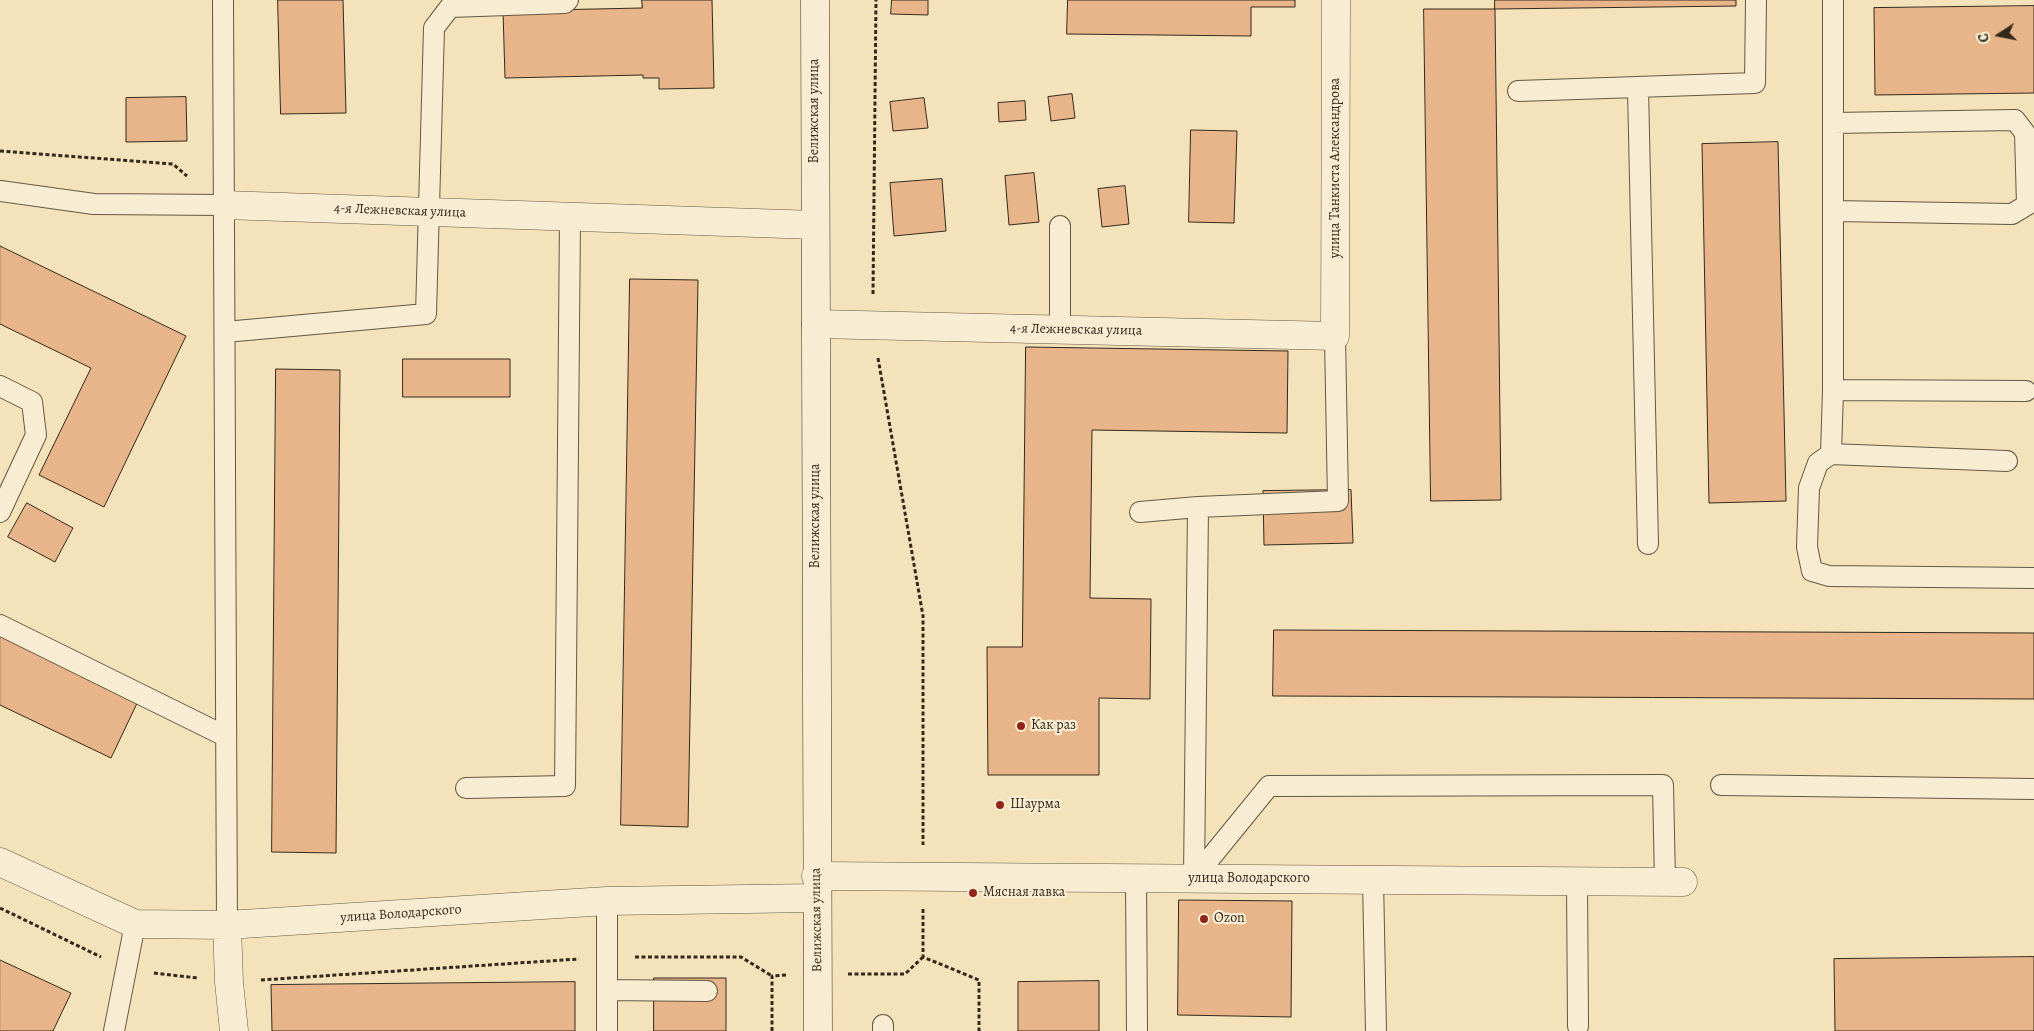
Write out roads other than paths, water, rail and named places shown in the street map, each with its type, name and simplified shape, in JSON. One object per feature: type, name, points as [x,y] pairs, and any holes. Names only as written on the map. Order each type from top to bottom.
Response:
[{"type":"street","name":"Велижская улица","points":[[815,0],[816,887],[818,1031]]},
{"type":"street","name":"улица Танкиста Александрова","points":[[1336,0],[1336,336]]},
{"type":"street","name":"4-я Лежневская улица","points":[[224,205],[816,225]]},
{"type":"street","name":"4-я Лежневская улица","points":[[816,324],[1336,336]]},
{"type":"street","name":"улица Володарского","points":[[0,862],[135,924],[227,925],[816,887],[923,876],[1674,882]]},
{"type":"street","points":[[227,925],[229,982],[234,1031]]},
{"type":"lane","points":[[223,0],[227,925]]},
{"type":"lane","points":[[225,332],[426,314],[434,28],[450,7],[565,3],[568,0]]},
{"type":"lane","points":[[1518,91],[1755,83],[1756,0]]},
{"type":"lane","points":[[1831,454],[1833,390],[1833,0]]},
{"type":"lane","points":[[1638,88],[1648,544]]},
{"type":"lane","points":[[1833,123],[2015,120],[2025,133],[2027,205],[2012,214],[1833,211]]},
{"type":"lane","points":[[0,191],[94,204],[224,205]]},
{"type":"lane","points":[[466,788],[565,786],[570,217]]},
{"type":"lane","points":[[1060,226],[1060,329]]},
{"type":"lane","points":[[1140,512],[1198,507],[1338,501],[1336,336]]},
{"type":"lane","points":[[0,386],[32,402],[36,435],[0,512]]},
{"type":"lane","points":[[1833,390],[2026,391]]},
{"type":"lane","points":[[2007,461],[1831,454],[1818,463],[1809,488],[1807,547],[1812,571],[1829,576],[2034,578]]},
{"type":"lane","points":[[1194,878],[1198,507]]},
{"type":"lane","points":[[0,625],[225,736]]},
{"type":"lane","points":[[1194,878],[1269,786],[1663,785],[1674,882]]},
{"type":"lane","points":[[1721,785],[2034,789]]},
{"type":"lane","points":[[1136,878],[1137,1031]]},
{"type":"lane","points":[[1373,879],[1376,1031]]},
{"type":"lane","points":[[1577,881],[1578,1026]]},
{"type":"lane","points":[[607,901],[607,1031]]},
{"type":"lane","points":[[114,1031],[135,924]]},
{"type":"lane","points":[[607,990],[707,991]]},
{"type":"place","name":"Как раз","points":[[1021,726]]},
{"type":"place","name":"Шаурма","points":[[1000,805]]},
{"type":"place","name":"Мясная лавка","points":[[973,893]]},
{"type":"place","name":"Ozon","points":[[1204,919]]}]
